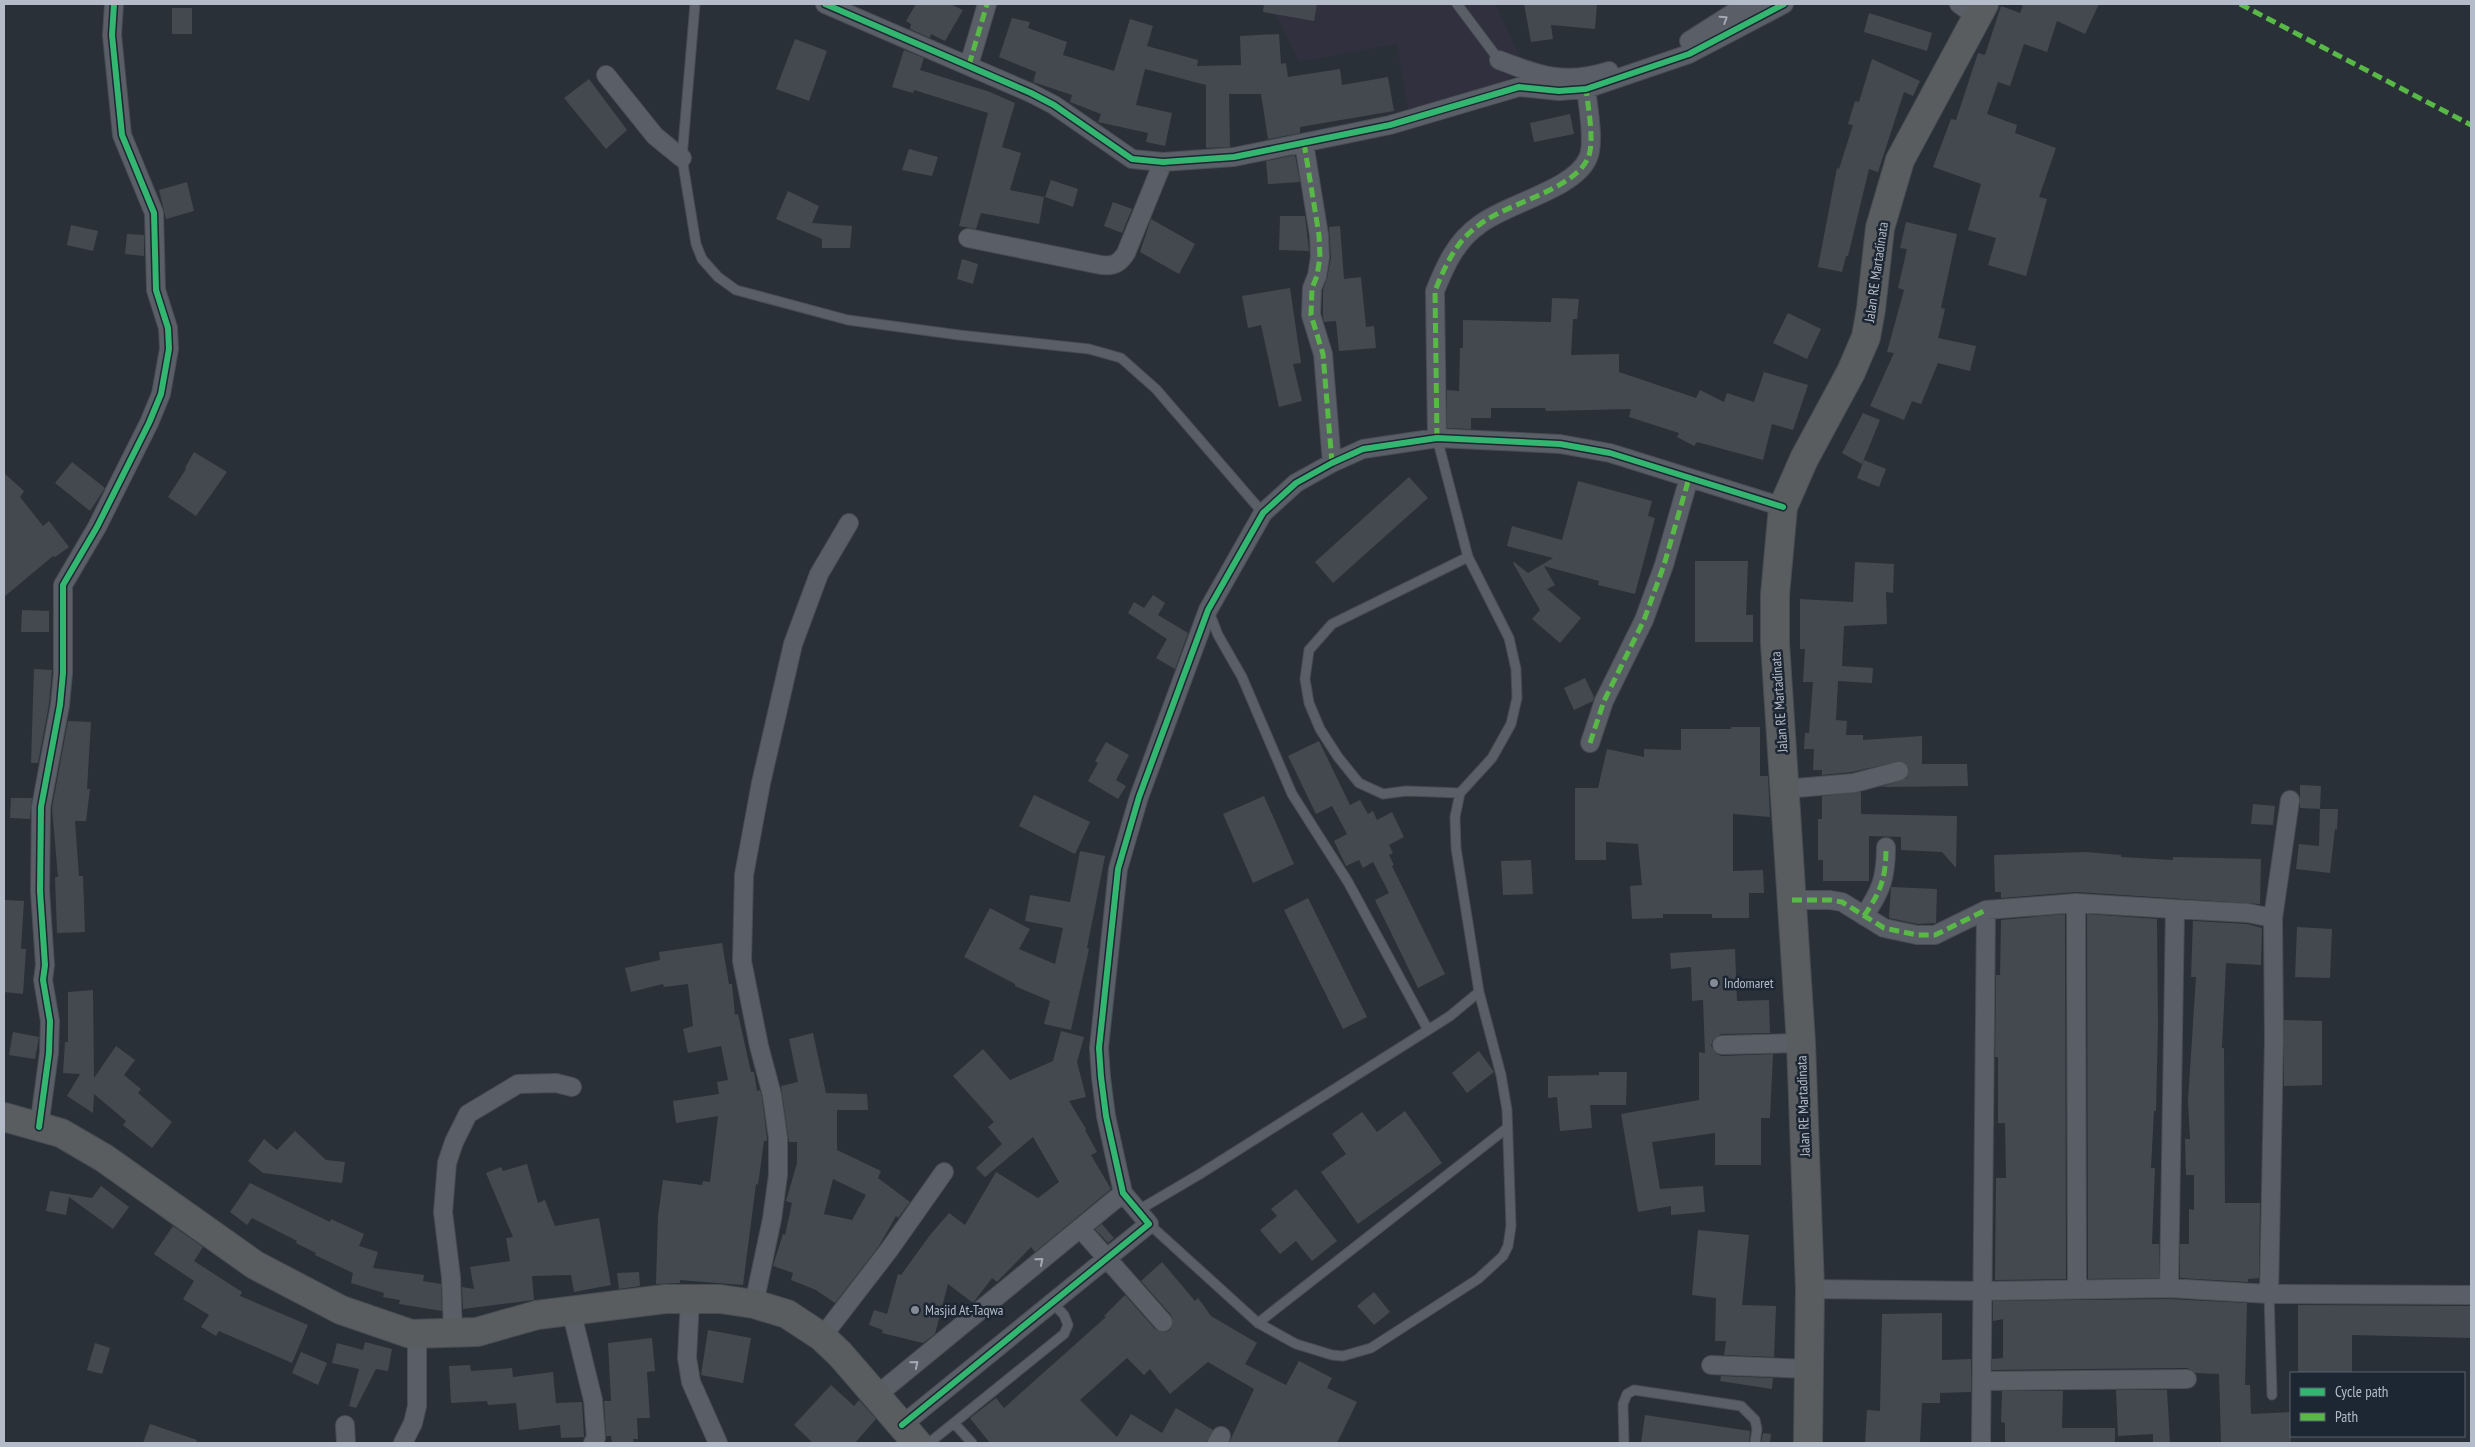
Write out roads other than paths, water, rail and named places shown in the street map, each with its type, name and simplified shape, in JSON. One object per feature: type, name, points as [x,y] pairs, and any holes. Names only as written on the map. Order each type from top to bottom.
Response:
[{"type":"highway","name":"Jalan RE Martadinata","points":[[1808,1443],[1810,1289],[1801,1043],[1775,643],[1776,595],[1783,507],[1804,459],[1851,372],[1866,337],[1872,309],[1880,228],[1900,160],[1973,8]]},
{"type":"highway","points":[[4,1117],[61,1133],[104,1158],[255,1265],[341,1310],[411,1334],[477,1332],[538,1315],[665,1299],[720,1299],[754,1304],[787,1314],[822,1337],[910,1434]]},
{"type":"street","points":[[38,1128],[49,1053],[50,1021],[44,980],[45,965],[40,891],[41,807],[60,705],[63,673],[63,585],[96,527],[149,422],[161,394],[169,348],[168,328],[161,312],[156,290],[154,213],[122,135],[112,35],[114,4]]},
{"type":"street","points":[[825,4],[969,65],[1054,105],[1132,159],[1164,162],[1234,156],[1390,125],[1519,87],[1560,90],[1586,89],[1687,49],[1784,4]]},
{"type":"street","points":[[969,65],[987,4]]},
{"type":"street","points":[[1499,60],[1530,72],[1553,78],[1570,79],[1598,74],[1658,55],[1687,49],[1733,13],[1753,4]]},
{"type":"street","points":[[1499,60],[1519,87]]},
{"type":"street","points":[[1519,87],[1530,72]]},
{"type":"street","points":[[606,74],[655,136],[682,158]]},
{"type":"street","points":[[1437,438],[1435,291],[1442,274],[1454,250],[1478,225],[1509,207],[1573,178],[1585,164],[1591,147],[1586,89]]},
{"type":"street","points":[[1304,143],[1319,235],[1320,257],[1317,276],[1312,288],[1311,315],[1323,354],[1332,463]]},
{"type":"street","points":[[968,238],[1096,264],[1109,266],[1120,262],[1126,253],[1164,162]]},
{"type":"street","points":[[910,1434],[1052,1303],[1149,1224],[1136,1211],[1123,1193],[1106,1116],[1101,1077],[1100,1048],[1118,869],[1139,798],[1208,610],[1263,513],[1296,483],[1332,463],[1363,449],[1437,438],[1560,444],[1610,453],[1783,507]]},
{"type":"street","points":[[1590,743],[1604,701],[1644,620],[1664,565],[1689,478]]},
{"type":"street","points":[[754,1304],[772,1219],[778,1175],[778,1138],[772,1095],[759,1046],[742,962],[744,875],[760,783],[793,644],[819,574],[849,523]]},
{"type":"street","points":[[1785,788],[1854,783],[1898,771]]},
{"type":"street","points":[[2270,1294],[2274,1041],[2273,918],[2290,800]]},
{"type":"street","points":[[1864,916],[1879,893],[1886,869],[1886,848]]},
{"type":"street","points":[[1792,900],[1830,900],[1842,902],[1855,908],[1884,928],[1917,935],[1935,935],[1986,910],[2076,903],[2248,913],[2273,918]]},
{"type":"street","points":[[2076,903],[2077,1288]]},
{"type":"street","points":[[2168,1288],[2176,909]]},
{"type":"street","points":[[1982,1443],[1984,1381],[1986,910]]},
{"type":"street","points":[[1722,1046],[1801,1043]]},
{"type":"street","points":[[453,1332],[451,1277],[443,1212],[447,1163],[454,1142],[468,1114],[518,1084],[556,1083],[572,1087]]},
{"type":"street","points":[[822,1337],[889,1250],[944,1172]]},
{"type":"street","points":[[877,1396],[1123,1193]]},
{"type":"street","points":[[1080,1228],[1163,1322]]},
{"type":"street","points":[[1810,1289],[1984,1291],[2168,1288],[2270,1294],[2471,1295]]},
{"type":"street","points":[[690,1299],[687,1358],[691,1382],[718,1443]]},
{"type":"street","points":[[571,1310],[593,1400],[596,1438],[593,1443]]},
{"type":"street","points":[[403,1443],[413,1423],[417,1406],[417,1334]]},
{"type":"street","points":[[1711,1365],[1808,1369]]},
{"type":"street","points":[[1984,1381],[2187,1379]]},
{"type":"street","points":[[345,1425],[346,1443]]},
{"type":"lane","points":[[695,4],[682,158],[696,244],[708,266],[736,290],[848,320],[959,335],[1089,349],[1120,358],[1156,389],[1263,513]]},
{"type":"lane","points":[[1457,4],[1499,60]]},
{"type":"lane","points":[[1149,1224],[1258,1323],[1296,1344],[1332,1355],[1356,1354],[1371,1348],[1478,1279],[1494,1266],[1508,1246],[1511,1226],[1507,1128],[1501,1075],[1479,992],[1456,848],[1455,817],[1460,793],[1492,758],[1511,724],[1517,698],[1516,670],[1510,638],[1468,557],[1437,438]]},
{"type":"lane","points":[[1460,793],[1406,791],[1383,794],[1359,784],[1338,757],[1320,729],[1309,702],[1305,679],[1308,650],[1332,624],[1468,557]]},
{"type":"lane","points":[[1208,610],[1218,635],[1242,677],[1292,794],[1348,882],[1428,1030]]},
{"type":"lane","points":[[1136,1211],[1200,1174],[1450,1016],[1479,992]]},
{"type":"lane","points":[[1258,1323],[1507,1128]]},
{"type":"lane","points":[[2270,1294],[2272,1395]]},
{"type":"lane","points":[[929,1443],[1064,1334],[1068,1325],[1052,1303]]},
{"type":"lane","points":[[1624,1443],[1623,1404],[1627,1394],[1634,1390],[1741,1406],[1755,1420],[1757,1429],[1755,1443]]},
{"type":"lane","points":[[954,1423],[972,1443]]},
{"type":"place","name":"Indomaret","points":[[1714,983]]},
{"type":"place","name":"Masjid At-Taqwa","points":[[915,1310]]}]
